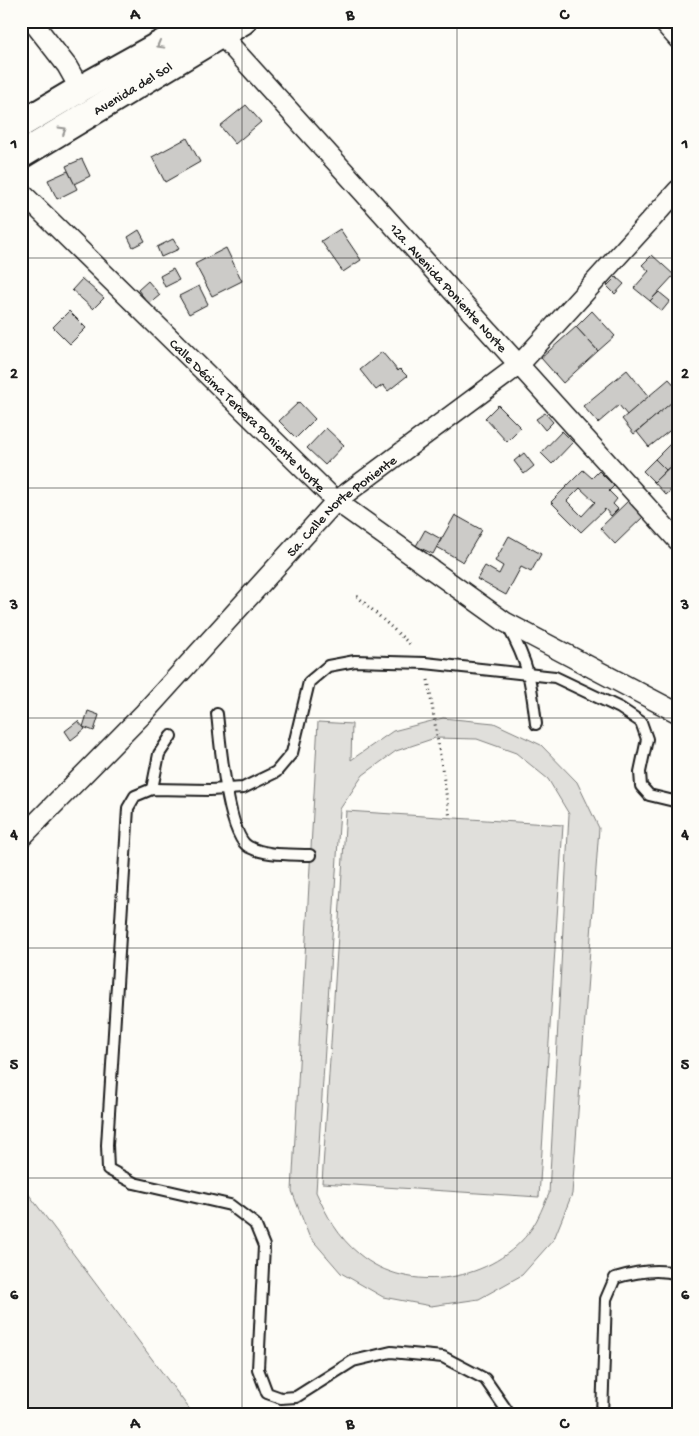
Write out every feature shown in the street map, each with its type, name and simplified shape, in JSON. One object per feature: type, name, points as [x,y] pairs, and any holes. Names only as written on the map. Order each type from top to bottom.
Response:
[{"type":"main road","name":"Avenida del Sol","points":[[21,124],[80,88],[211,26],[243,21]]},
{"type":"main road","name":"Avenida del Sol","points":[[21,155],[211,26]]},
{"type":"street","points":[[32,21],[67,66],[80,88]]},
{"type":"street","points":[[662,21],[678,39]]},
{"type":"street","name":"12a. Avenida Poniente Norte","points":[[211,26],[678,541]]},
{"type":"street","name":"5a. Calle Norte Poniente","points":[[21,838],[144,713],[336,501],[519,365],[678,190]]},
{"type":"street","name":"Calle Décima Tercera Poniente Norte","points":[[21,192],[336,501],[505,622],[678,713]]},
{"type":"lane","points":[[505,622],[521,650],[530,674],[536,724]]},
{"type":"lane","points":[[510,1415],[485,1379],[443,1357],[391,1352],[353,1361],[296,1397],[281,1398],[267,1393],[258,1370],[264,1246],[255,1224],[230,1205],[134,1184],[108,1169],[107,1145],[128,808],[135,796],[152,789],[243,788],[276,772],[292,753],[309,682],[328,666],[354,661],[425,663],[555,677],[620,708],[641,722],[647,739],[640,772],[641,786],[649,795],[678,802]]},
{"type":"lane","points":[[217,714],[227,789],[234,824],[241,839],[248,847],[266,852],[310,855]]},
{"type":"lane","points":[[152,789],[159,754],[170,736]]},
{"type":"lane","points":[[602,1415],[606,1299],[615,1278],[632,1273],[667,1271],[678,1274]]},
{"type":"path","points":[[357,596],[420,653],[425,663],[450,818]]},
{"type":"shaded area","points":[[443,718],[494,723],[541,745],[577,782],[599,828],[572,1194],[554,1239],[522,1275],[479,1299],[431,1306],[383,1297],[341,1273],[309,1236],[292,1191],[318,722],[352,724],[351,760],[393,731]],"holes":[[[435,738],[477,739],[516,753],[548,779],[569,814],[549,1194],[532,1228],[516,1246],[496,1261],[474,1271],[450,1277],[426,1278],[402,1275],[379,1267],[359,1254],[345,1241],[334,1226],[316,1192],[340,809],[363,775],[396,751]]]},
{"type":"shaded area","points":[[346,811],[563,825],[539,1197],[322,1183]]},
{"type":"shaded area","points":[[21,1184],[194,1415],[21,1415]]},
{"type":"building","points":[[246,105],[261,122],[235,144],[220,126]]},
{"type":"building","points":[[187,138],[200,162],[165,182],[152,157]]},
{"type":"building","points":[[82,159],[90,176],[74,184],[66,166]]},
{"type":"building","points":[[68,171],[77,189],[57,199],[48,180]]},
{"type":"building","points":[[340,229],[361,260],[343,272],[321,241]]},
{"type":"building","points":[[139,230],[145,241],[133,247],[128,237]]},
{"type":"building","points":[[173,239],[179,249],[161,257],[157,247]]},
{"type":"building","points":[[226,248],[242,281],[212,296],[195,264]]},
{"type":"building","points":[[652,255],[674,275],[650,301],[634,288],[649,271],[642,265]]},
{"type":"building","points":[[173,269],[179,280],[165,287],[160,276]]},
{"type":"building","points":[[616,277],[624,284],[615,294],[607,286]]},
{"type":"building","points":[[82,279],[104,298],[93,309],[72,290]]},
{"type":"building","points":[[148,281],[160,295],[149,304],[138,290]]},
{"type":"building","points":[[199,286],[208,304],[189,314],[179,296]]},
{"type":"building","points":[[659,292],[670,301],[662,311],[650,301]]},
{"type":"building","points":[[69,311],[86,328],[70,344],[53,327]]},
{"type":"building","points":[[592,311],[615,336],[598,351],[576,327]]},
{"type":"building","points":[[576,327],[598,351],[563,383],[541,358]]},
{"type":"building","points":[[382,352],[398,371],[400,369],[407,376],[388,391],[383,385],[376,390],[360,370]]},
{"type":"building","points":[[627,370],[649,397],[627,415],[619,405],[598,423],[583,406]]},
{"type":"building","points":[[669,379],[678,389],[678,398],[634,434],[622,419]]},
{"type":"building","points":[[299,402],[315,419],[296,438],[279,421]]},
{"type":"building","points":[[672,402],[678,409],[678,424],[649,447],[637,432]]},
{"type":"building","points":[[498,405],[521,428],[507,442],[485,418]]},
{"type":"building","points":[[545,413],[553,422],[545,430],[536,419]]},
{"type":"building","points":[[326,428],[344,445],[325,465],[307,448]]},
{"type":"building","points":[[562,431],[573,442],[552,464],[541,453]]},
{"type":"building","points":[[672,442],[678,448],[678,459],[666,470],[655,459]]},
{"type":"building","points":[[524,453],[534,466],[524,474],[514,461]]},
{"type":"building","points":[[655,459],[666,470],[654,482],[643,471]]},
{"type":"building","points":[[678,459],[678,484],[666,495],[654,482]]},
{"type":"building","points":[[583,470],[592,478],[599,471],[614,486],[609,491],[617,499],[613,504],[618,509],[611,516],[605,509],[581,532],[551,502]],"holes":[[[580,488],[595,502],[582,516],[567,501]]]},
{"type":"building","points":[[629,500],[644,516],[615,544],[600,528]]},
{"type":"building","points":[[455,515],[482,530],[463,562],[437,547]]},
{"type":"building","points":[[425,530],[441,539],[433,554],[416,546]]},
{"type":"building","points":[[509,536],[541,554],[531,572],[521,567],[506,595],[477,579],[485,566],[499,574],[503,566],[495,561]]},
{"type":"building","points":[[88,711],[99,715],[94,731],[83,727]]},
{"type":"building","points":[[78,721],[85,729],[71,740],[65,731]]}]
